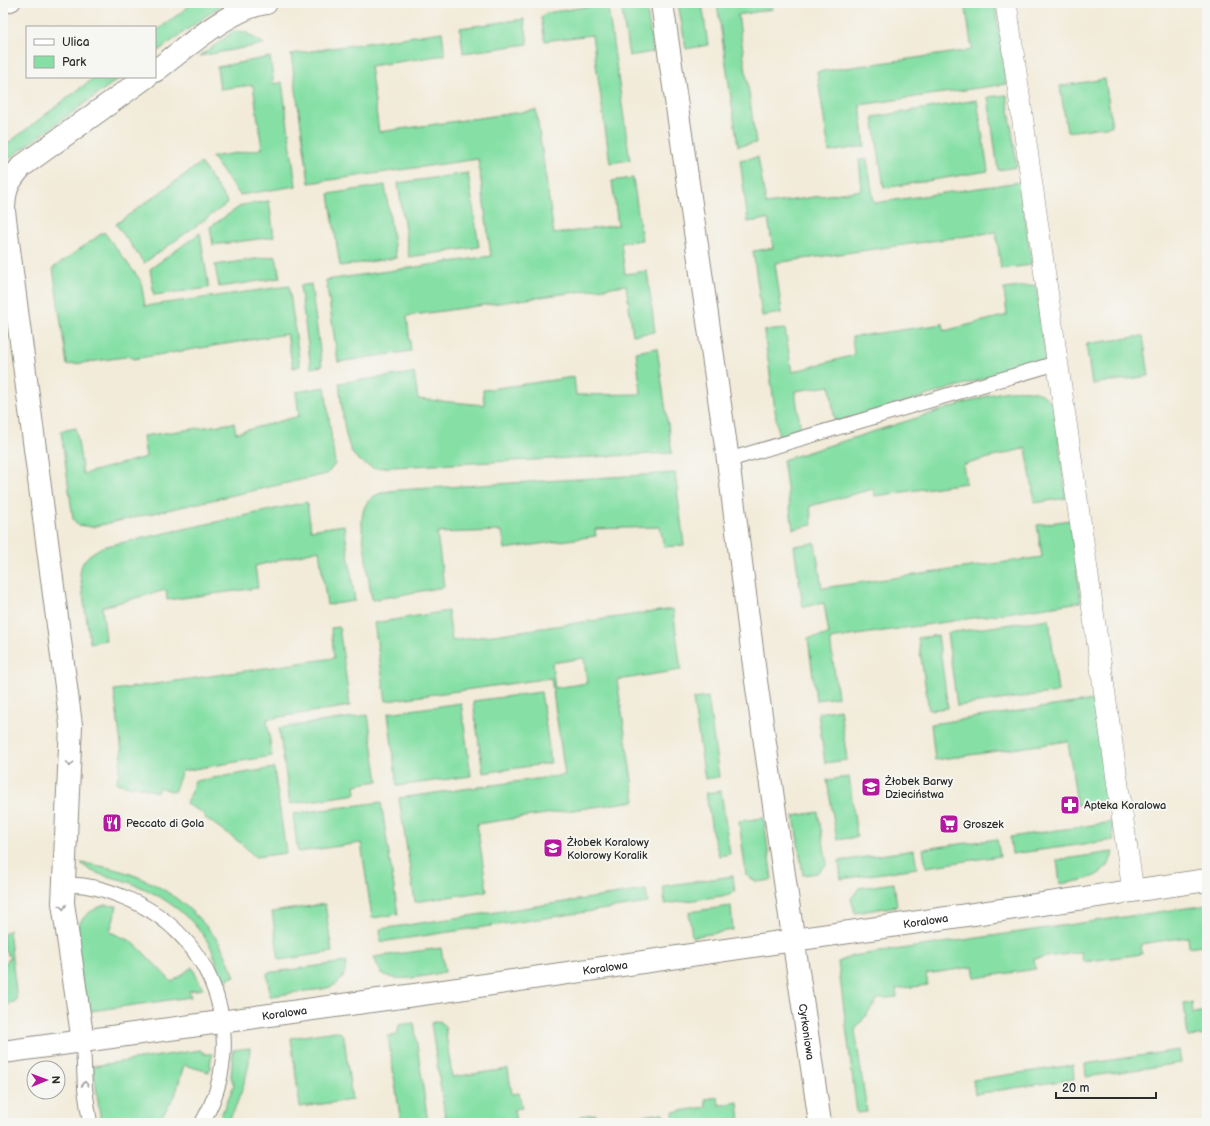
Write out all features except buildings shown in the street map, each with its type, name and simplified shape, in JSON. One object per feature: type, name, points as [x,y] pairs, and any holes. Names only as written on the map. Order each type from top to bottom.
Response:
[{"type":"street","points":[[156,70],[233,15],[256,4],[266,3]]},
{"type":"street","name":"Cyrkoniowa","points":[[662,3],[728,460],[756,680],[795,940],[820,1123]]},
{"type":"street","points":[[1006,3],[1133,891]]},
{"type":"street","points":[[83,1042],[63,903],[71,725],[4,211],[4,199],[7,185],[22,166],[145,78]]},
{"type":"street","name":"Koralowa","points":[[3,1052],[222,1023],[1207,880]]},
{"type":"lane","points":[[3,7],[13,3]]},
{"type":"lane","points":[[728,460],[1058,363]]},
{"type":"lane","points":[[63,885],[78,884],[112,891],[141,904],[173,927],[201,960],[212,981],[222,1023],[224,1056],[222,1075],[211,1108],[202,1123]]},
{"type":"lane","points":[[83,1042],[85,1089],[90,1123]]},
{"type":"green space","points":[[193,3],[224,3],[156,52],[156,31]]},
{"type":"green space","points":[[629,3],[646,3],[653,52],[629,56],[622,11]]},
{"type":"green space","points":[[678,3],[702,3],[708,45],[686,49]]},
{"type":"green space","points":[[717,3],[772,3],[773,9],[738,15],[756,143],[738,146]]},
{"type":"green space","points":[[965,3],[995,3],[1006,84],[860,105],[865,146],[829,152],[817,72],[972,50]]},
{"type":"green space","points":[[604,4],[608,8],[630,160],[610,163],[592,35],[545,41],[541,17],[546,13]]},
{"type":"green space","points":[[524,19],[528,44],[463,53],[460,28]]},
{"type":"green space","points":[[234,31],[245,32],[264,44],[200,56]]},
{"type":"green space","points":[[442,32],[445,55],[370,66],[379,132],[536,110],[554,234],[618,225],[612,181],[633,178],[642,240],[621,243],[625,274],[647,271],[655,332],[633,335],[626,285],[407,316],[411,351],[338,362],[326,280],[491,256],[478,159],[309,183],[291,54]]},
{"type":"green space","points":[[270,57],[274,84],[282,82],[296,186],[240,195],[212,157],[262,149],[253,85],[220,89],[217,67]]},
{"type":"green space","points":[[94,78],[120,78],[3,163],[3,147]]},
{"type":"green space","points":[[1105,79],[1112,126],[1067,132],[1060,86]]},
{"type":"green space","points":[[1007,95],[1017,167],[998,170],[988,97]]},
{"type":"green space","points":[[977,100],[988,171],[884,188],[873,117]]},
{"type":"green space","points":[[758,157],[766,204],[862,190],[859,160],[867,159],[874,203],[1020,182],[1032,265],[1001,269],[996,232],[775,263],[782,313],[762,316],[753,251],[773,248],[768,219],[748,222],[740,160]]},
{"type":"green space","points":[[201,163],[228,203],[144,263],[116,224]]},
{"type":"green space","points":[[468,173],[479,247],[409,257],[398,183]]},
{"type":"green space","points":[[385,185],[396,258],[340,266],[329,194]]},
{"type":"green space","points":[[269,201],[274,237],[213,245],[210,227],[242,205]]},
{"type":"green space","points":[[104,232],[141,281],[145,306],[289,286],[300,366],[293,368],[287,334],[133,359],[132,356],[67,365],[53,268]]},
{"type":"green space","points":[[200,233],[209,288],[154,295],[150,269]]},
{"type":"green space","points":[[276,256],[280,278],[219,287],[215,265]]},
{"type":"green space","points":[[311,284],[322,366],[311,368],[300,286]]},
{"type":"green space","points":[[1036,285],[1046,360],[835,423],[830,386],[795,391],[801,431],[779,439],[764,331],[785,329],[792,372],[854,355],[852,337],[943,324],[944,331],[1007,315],[1004,289]]},
{"type":"green space","points":[[1143,336],[1149,376],[1092,384],[1086,344]]},
{"type":"green space","points":[[657,348],[672,453],[373,468],[362,462],[353,454],[347,439],[343,420],[339,383],[414,373],[418,399],[484,405],[483,390],[574,377],[576,395],[641,394],[636,352]]},
{"type":"green space","points":[[325,387],[335,464],[327,474],[92,527],[78,525],[73,519],[61,431],[76,428],[83,474],[146,457],[143,436],[234,423],[236,433],[299,416],[296,392]]},
{"type":"green space","points":[[1008,391],[1029,391],[1041,394],[1051,402],[1055,408],[1066,498],[1035,503],[1026,448],[963,465],[966,483],[875,496],[873,489],[810,506],[812,525],[793,529],[783,460],[993,394]]},
{"type":"green space","points":[[675,473],[684,545],[664,547],[660,527],[595,529],[596,536],[505,549],[502,531],[437,533],[444,587],[372,600],[363,539],[362,518],[364,509],[374,496],[384,492],[398,490]]},
{"type":"green space","points":[[307,502],[311,530],[344,525],[355,601],[327,605],[319,550],[255,566],[258,588],[167,600],[166,590],[102,607],[106,640],[90,643],[80,574],[82,564],[94,552],[102,547]]},
{"type":"green space","points":[[1070,520],[1081,602],[830,639],[838,697],[816,700],[808,638],[829,635],[824,603],[803,607],[794,546],[815,543],[822,588],[1042,557],[1037,525]]},
{"type":"green space","points":[[673,609],[681,670],[617,680],[635,801],[477,824],[487,891],[415,902],[399,798],[565,775],[551,678],[386,701],[374,623],[448,611],[452,641]],"holes":[[[584,658],[587,683],[555,688],[552,663]]]},
{"type":"green space","points":[[1049,619],[1058,692],[957,706],[947,633]]},
{"type":"green space","points":[[339,627],[350,706],[267,719],[272,756],[182,771],[174,792],[159,787],[157,792],[134,785],[133,787],[117,783],[122,753],[114,690],[334,658],[331,628]]},
{"type":"green space","points":[[938,635],[948,708],[929,710],[918,638]]},
{"type":"green space","points":[[541,692],[551,763],[483,773],[473,701]]},
{"type":"green space","points":[[708,697],[719,777],[705,779],[693,699]]},
{"type":"green space","points":[[1094,700],[1108,801],[1077,805],[1068,741],[935,760],[931,724]]},
{"type":"green space","points":[[461,703],[471,776],[397,786],[388,713]]},
{"type":"green space","points":[[840,709],[847,760],[825,763],[818,713]]},
{"type":"green space","points":[[368,715],[378,781],[355,785],[356,794],[290,804],[279,728]]},
{"type":"green space","points":[[274,768],[286,853],[255,857],[242,844],[203,816],[205,814],[186,804],[195,781]]},
{"type":"green space","points":[[849,777],[857,837],[837,840],[827,780]]},
{"type":"green space","points":[[721,791],[730,854],[719,856],[712,831],[706,793]]},
{"type":"green space","points":[[381,802],[398,914],[372,918],[361,843],[298,852],[293,814]]},
{"type":"green space","points":[[818,812],[827,864],[817,873],[803,875],[794,816]]},
{"type":"green space","points":[[764,818],[772,880],[757,882],[746,875],[739,821]]},
{"type":"green space","points":[[1112,822],[1114,840],[1012,854],[1010,837]]},
{"type":"green space","points":[[997,839],[1000,856],[926,867],[923,849]]},
{"type":"green space","points":[[914,850],[917,868],[841,879],[839,861]]},
{"type":"green space","points":[[1113,852],[1106,868],[1100,873],[1086,879],[1060,884],[1057,860]]},
{"type":"green space","points":[[81,863],[117,870],[133,875],[177,899],[204,924],[215,937],[223,949],[235,976],[223,981],[213,953],[202,933],[174,906],[140,887],[91,871]]},
{"type":"green space","points":[[733,876],[735,892],[722,896],[665,904],[663,886]]},
{"type":"green space","points":[[894,883],[897,906],[855,913],[851,899],[859,888]]},
{"type":"green space","points":[[646,890],[648,903],[381,942],[380,929]]},
{"type":"green space","points":[[325,904],[332,952],[279,960],[272,912]]},
{"type":"green space","points":[[104,905],[117,906],[110,932],[129,940],[138,947],[172,982],[192,967],[203,989],[189,991],[191,997],[91,1011],[86,1009],[76,946],[77,929],[85,916]]},
{"type":"green space","points":[[1207,905],[1207,944],[1189,947],[1188,937],[1141,944],[1142,954],[1083,962],[1081,952],[1034,959],[1036,969],[975,978],[973,967],[926,974],[928,985],[896,989],[897,997],[878,999],[855,1030],[867,1112],[857,1113],[838,962],[852,956]]},
{"type":"green space","points":[[731,906],[733,930],[692,937],[689,912]]},
{"type":"green space","points":[[9,930],[17,1001],[10,1003],[3,1011],[3,966],[10,957],[3,949],[3,935]]},
{"type":"green space","points":[[441,948],[445,972],[421,977],[402,979],[387,976],[381,972],[374,957]]},
{"type":"green space","points":[[346,962],[345,971],[342,978],[333,986],[270,996],[267,973]]},
{"type":"green space","points":[[1192,1002],[1193,1013],[1207,1011],[1207,1035],[1188,1037],[1184,1004]]},
{"type":"green space","points":[[440,1021],[445,1027],[452,1077],[508,1069],[512,1094],[519,1093],[522,1108],[514,1109],[516,1123],[446,1123],[431,1023]]},
{"type":"green space","points":[[414,1023],[428,1123],[401,1123],[388,1036],[397,1035],[399,1025]]},
{"type":"green space","points":[[335,1031],[341,1033],[344,1037],[352,1100],[300,1107],[291,1038]]},
{"type":"green space","points":[[250,1048],[250,1058],[246,1077],[236,1105],[228,1123],[218,1123],[234,1085],[231,1077],[233,1050]]},
{"type":"green space","points":[[200,1050],[205,1054],[212,1054],[209,1072],[184,1065],[175,1096],[157,1123],[101,1123],[93,1066]]},
{"type":"green space","points":[[1179,1050],[1181,1063],[1086,1077],[1085,1064]]},
{"type":"green space","points":[[1073,1065],[1074,1079],[975,1094],[973,1080]]},
{"type":"green space","points":[[718,1097],[719,1105],[738,1102],[740,1123],[674,1123],[673,1112],[706,1107],[705,1099]]},
{"type":"green space","points":[[663,1113],[664,1123],[624,1123],[624,1119]]},
{"type":"green space","points":[[595,1114],[597,1122],[614,1120],[614,1123],[583,1123],[581,1116]]},
{"type":"place","name":"Żłobek Barwy Dzieciństwa","points":[[871,787]]},
{"type":"place","name":"Apteka Koralowa","points":[[1070,805]]},
{"type":"place","name":"Peccato di Gola","points":[[112,823]]},
{"type":"place","name":"Groszek","points":[[949,824]]},
{"type":"place","name":"Żłobek Koralowy Kolorowy Koralik","points":[[553,848]]}]
